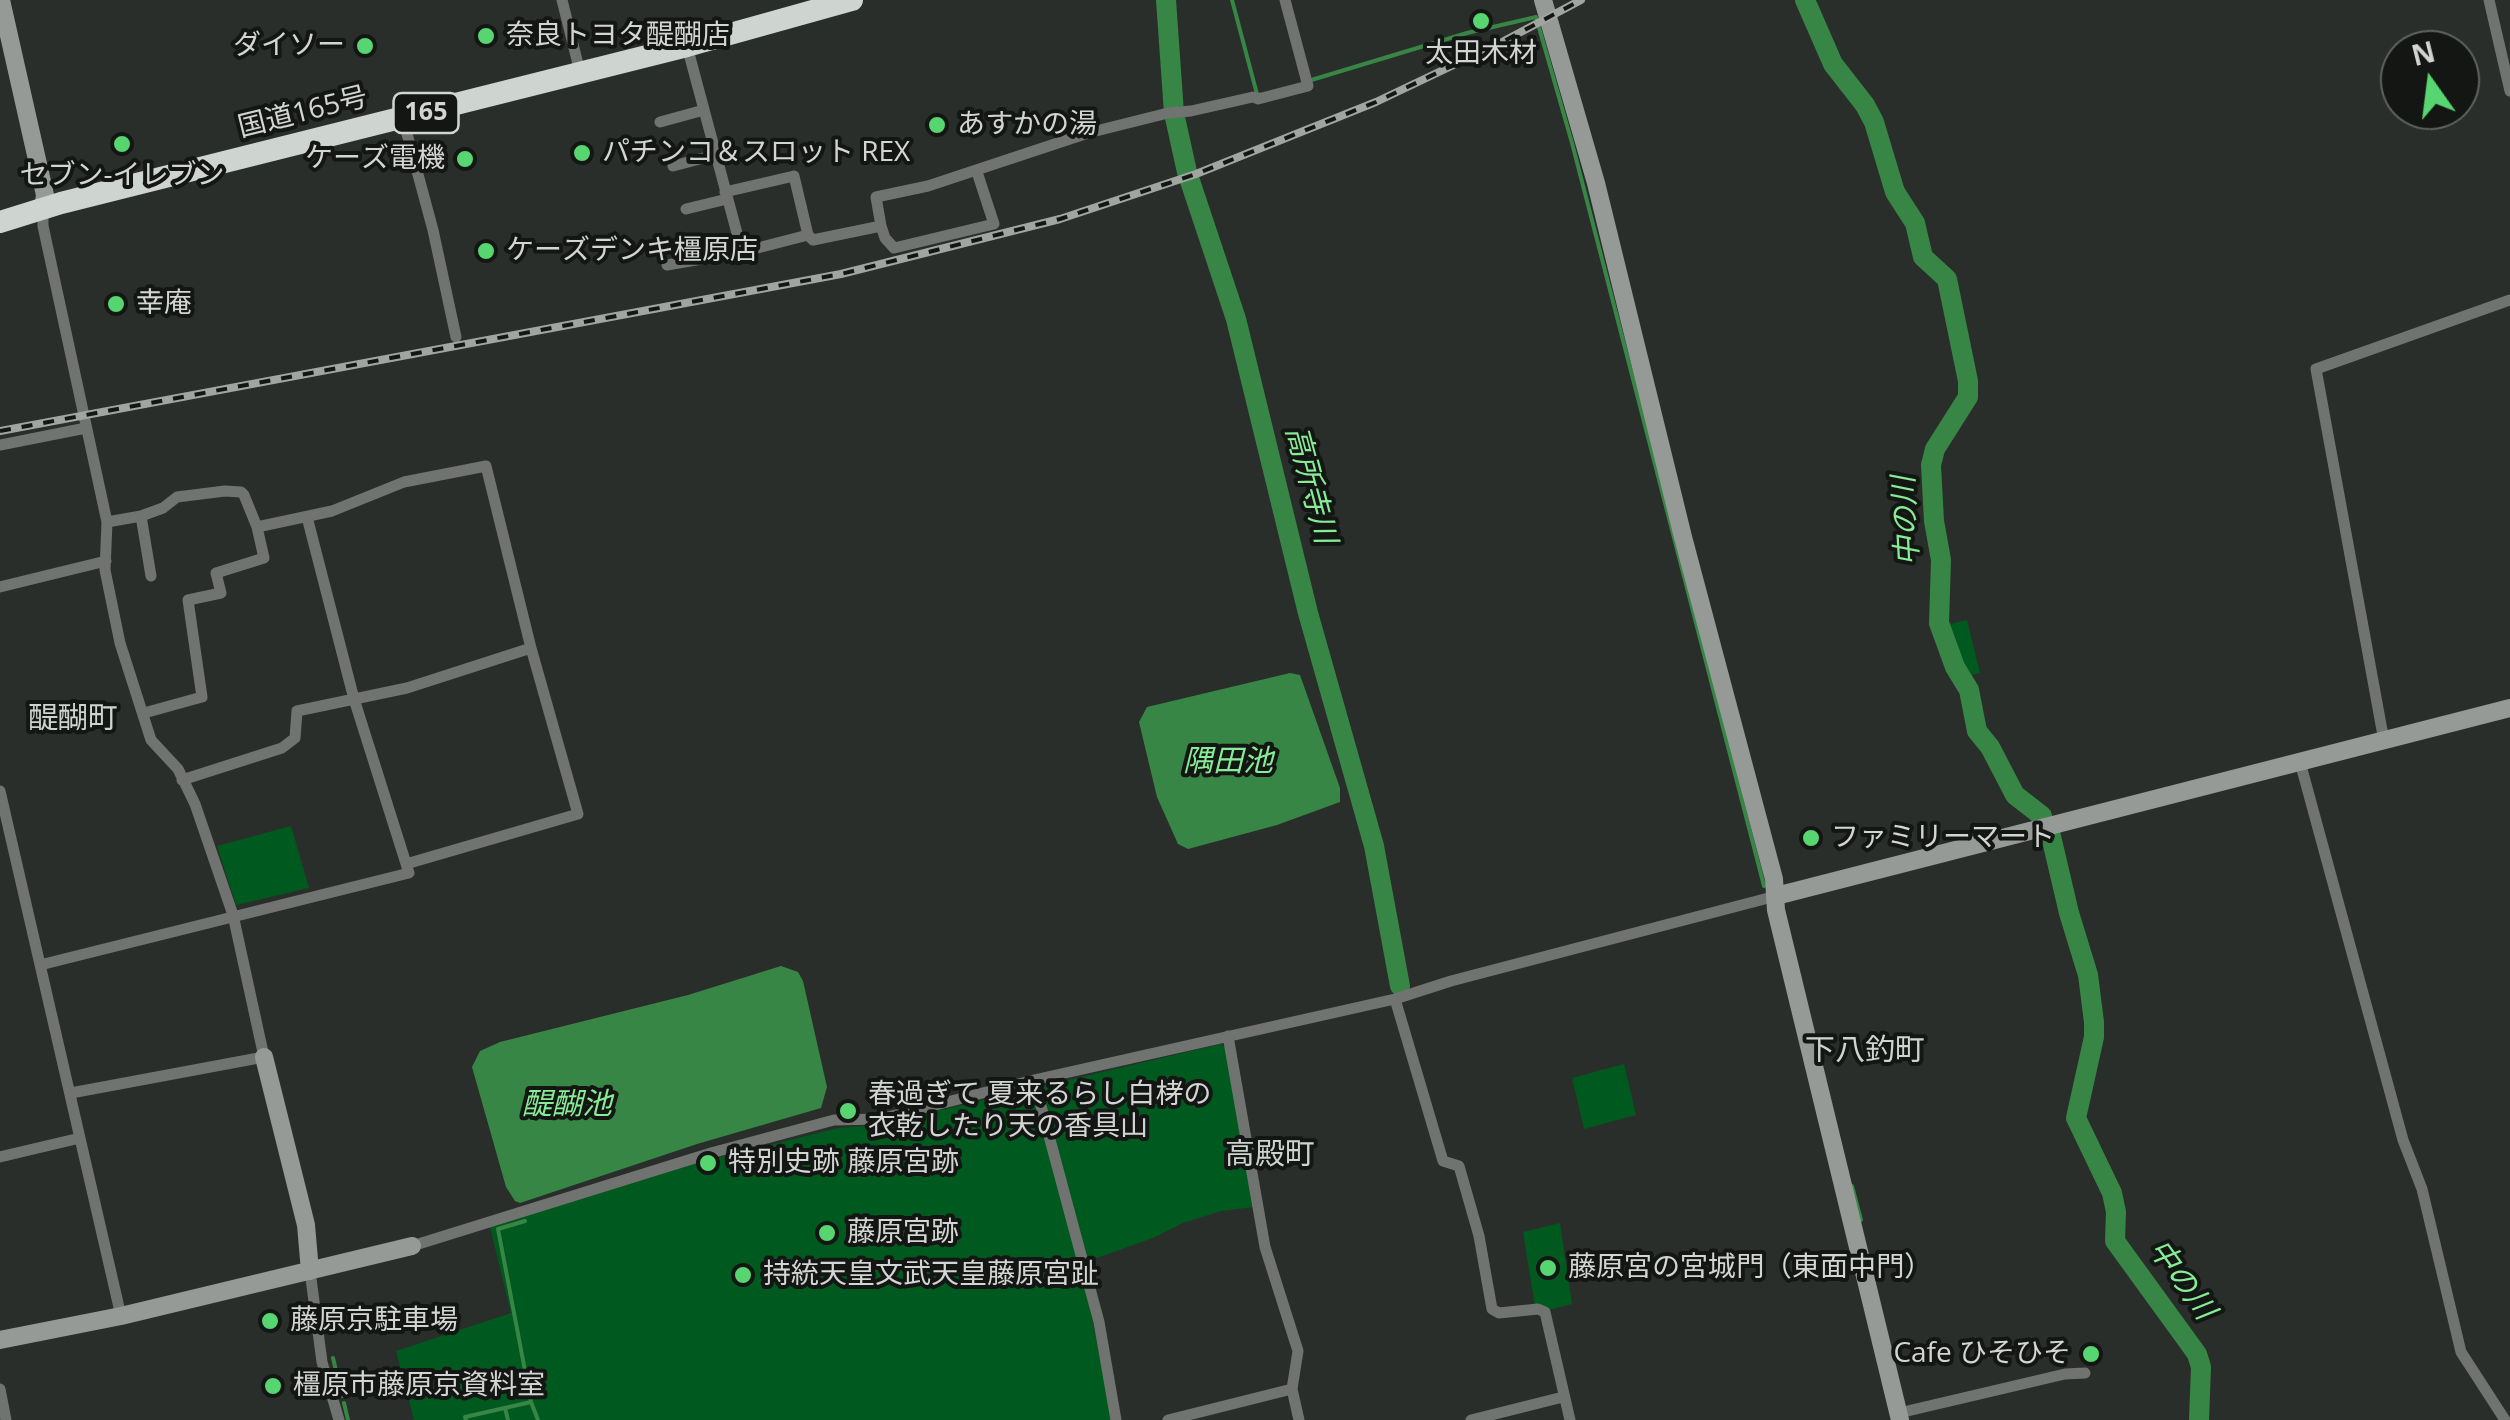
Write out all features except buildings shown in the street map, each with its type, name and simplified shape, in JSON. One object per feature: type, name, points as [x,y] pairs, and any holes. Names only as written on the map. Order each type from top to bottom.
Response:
[{"type":"highway","name":"国道165号","points":[[0,222],[687,46],[850,0]]},
{"type":"street","points":[[2,0],[4,24],[45,196],[43,226],[107,522],[106,561],[120,643],[151,740],[178,769],[195,804],[233,915],[306,1225],[322,1362],[338,1420]]},
{"type":"street","points":[[562,0],[580,72]]},
{"type":"street","points":[[978,172],[994,224],[894,248],[885,238],[876,197],[978,172],[984,166],[1088,134],[1174,112],[1308,86],[1285,0]]},
{"type":"street","points":[[1543,0],[1596,184],[1683,538],[1774,879],[1776,910],[1899,1416],[2065,1374],[2085,1373]]},
{"type":"street","points":[[2489,0],[2510,91]]},
{"type":"street","points":[[687,46],[742,252]]},
{"type":"street","points":[[660,122],[704,110]]},
{"type":"street","points":[[404,119],[456,337]]},
{"type":"street","points":[[673,166],[715,155]]},
{"type":"street","points":[[686,209],[794,176],[808,235],[813,240],[881,226]]},
{"type":"street","points":[[667,265],[808,235]]},
{"type":"street","points":[[2384,741],[2316,369],[2510,300]]},
{"type":"street","points":[[0,444],[86,428]]},
{"type":"street","points":[[257,527],[359,502],[404,482],[486,466],[531,648],[578,814],[406,864]]},
{"type":"street","points":[[107,522],[141,516],[177,498],[241,492],[257,527],[264,558],[216,573],[221,593],[188,600],[202,697],[144,713]]},
{"type":"street","points":[[141,516],[151,576]]},
{"type":"street","points":[[40,965],[409,873],[354,699],[307,517]]},
{"type":"street","points":[[0,587],[106,561]]},
{"type":"street","points":[[182,780],[282,748],[295,738],[297,711],[407,688],[531,648]]},
{"type":"street","points":[[0,1340],[121,1316],[412,1246],[711,1153],[834,1120],[880,1119],[1034,1080],[1395,999],[1776,896],[2510,708]]},
{"type":"street","points":[[2300,762],[2401,1130],[2422,1189],[2461,1352],[2506,1420]]},
{"type":"street","points":[[0,790],[121,1316]]},
{"type":"street","points":[[1395,999],[1444,1162],[1460,1166],[1492,1309],[1499,1313],[1538,1309],[1544,1312],[1570,1420]]},
{"type":"street","points":[[1228,1036],[1265,1247],[1298,1352],[1292,1389],[1299,1420]]},
{"type":"street","points":[[72,1093],[264,1056]]},
{"type":"street","points":[[1034,1080],[1099,1322],[1116,1420]]},
{"type":"street","points":[[0,1157],[80,1138]]},
{"type":"street","points":[[0,1389],[6,1420]]},
{"type":"street","points":[[1168,1420],[1292,1389]]},
{"type":"street","points":[[1472,1420],[1563,1396]]},
{"type":"shaded area","points":[[1967,620],[1980,673],[1966,676],[1945,625]]},
{"type":"shaded area","points":[[291,826],[309,888],[236,905],[217,846]]},
{"type":"shaded area","name":"藤原宮跡","points":[[1221,1044],[1226,1048],[1254,1207],[1221,1211],[1183,1223],[1080,1264],[1114,1420],[414,1420],[396,1351],[511,1313],[490,1227],[693,1164]]},
{"type":"shaded area","points":[[1624,1064],[1636,1115],[1584,1129],[1572,1078]]},
{"type":"shaded area","name":"藤原宮の宮城門（東面中門）","points":[[1560,1223],[1572,1304],[1549,1310],[1535,1307],[1523,1232]]},
{"type":"water","name":"隅田池","points":[[1290,673],[1300,675],[1340,788],[1340,802],[1277,825],[1188,849],[1178,844],[1157,797],[1139,722],[1147,707]]},
{"type":"water","name":"醍醐池","points":[[781,966],[798,972],[803,981],[827,1087],[821,1108],[520,1203],[515,1201],[506,1187],[472,1067],[480,1051],[500,1042],[688,995]]},
{"type":"waterway","name":"高所寺川","points":[[1166,0],[1174,113],[1187,172],[1236,319],[1308,613],[1374,846],[1400,986]]},
{"type":"waterway","points":[[1232,0],[1257,94],[1261,95]]},
{"type":"waterway","name":"中の川","points":[[1805,0],[1833,64],[1874,122],[1895,192],[1915,223],[1923,257],[1947,279],[1968,397],[1935,449],[1931,465],[1941,560],[1939,623],[1955,667],[1969,690],[1977,731],[1990,747],[2015,795],[2042,816]]},
{"type":"waterway","points":[[1308,81],[1467,33],[1536,17],[1764,886]]},
{"type":"waterway","name":"中の川","points":[[2050,832],[2088,975],[2094,1022],[2076,1118],[2112,1193],[2115,1241],[2197,1354],[2201,1367],[2199,1420]]},
{"type":"waterway","points":[[1852,1186],[1861,1220]]},
{"type":"waterway","points":[[466,1420],[465,1417],[531,1402],[498,1229],[525,1221]]},
{"type":"waterway","points":[[333,1358],[342,1396]]},
{"type":"waterway","points":[[531,1402],[538,1420]]},
{"type":"waterway","points":[[344,1403],[348,1420]]},
{"type":"waterway","points":[[505,1408],[508,1420]]},
{"type":"railway","points":[[0,431],[841,274],[1060,219],[1196,174],[1376,102],[1581,0]]},
{"type":"place","name":"太田木材","points":[[1481,21]]},
{"type":"place","name":"奈良トヨタ醍醐店","points":[[486,36]]},
{"type":"place","name":"ダイソー","points":[[365,46]]},
{"type":"place","name":"あすかの湯","points":[[937,125]]},
{"type":"place","name":"セブン-イレブン","points":[[122,144]]},
{"type":"place","name":"パチンコ＆スロット REX","points":[[582,153]]},
{"type":"place","name":"ケーズ電機","points":[[465,159]]},
{"type":"place","name":"ケーズデンキ橿原店","points":[[486,251]]},
{"type":"place","name":"幸庵","points":[[116,304]]},
{"type":"place","name":"ファミリーマート","points":[[1811,838]]},
{"type":"place","name":"春過ぎて 夏来るらし白𣑥の 衣乾したり天の香具山","points":[[848,1111]]},
{"type":"place","name":"特別史跡 藤原宮跡","points":[[708,1163]]},
{"type":"place","name":"藤原宮跡","points":[[827,1233]]},
{"type":"place","name":"藤原宮の宮城門（東面中門）","points":[[1548,1268]]},
{"type":"place","name":"持統天皇文武天皇藤原宮趾","points":[[743,1275]]},
{"type":"place","name":"藤原京駐車場","points":[[270,1321]]},
{"type":"place","name":"Cafe ひそひそ","points":[[2091,1354]]},
{"type":"place","name":"橿原市藤原京資料室","points":[[273,1386]]},
{"type":"district","name":"醍醐町","points":[[73,719]]},
{"type":"district","name":"下八釣町","points":[[1865,1051]]},
{"type":"district","name":"高殿町","points":[[1270,1155]]}]
